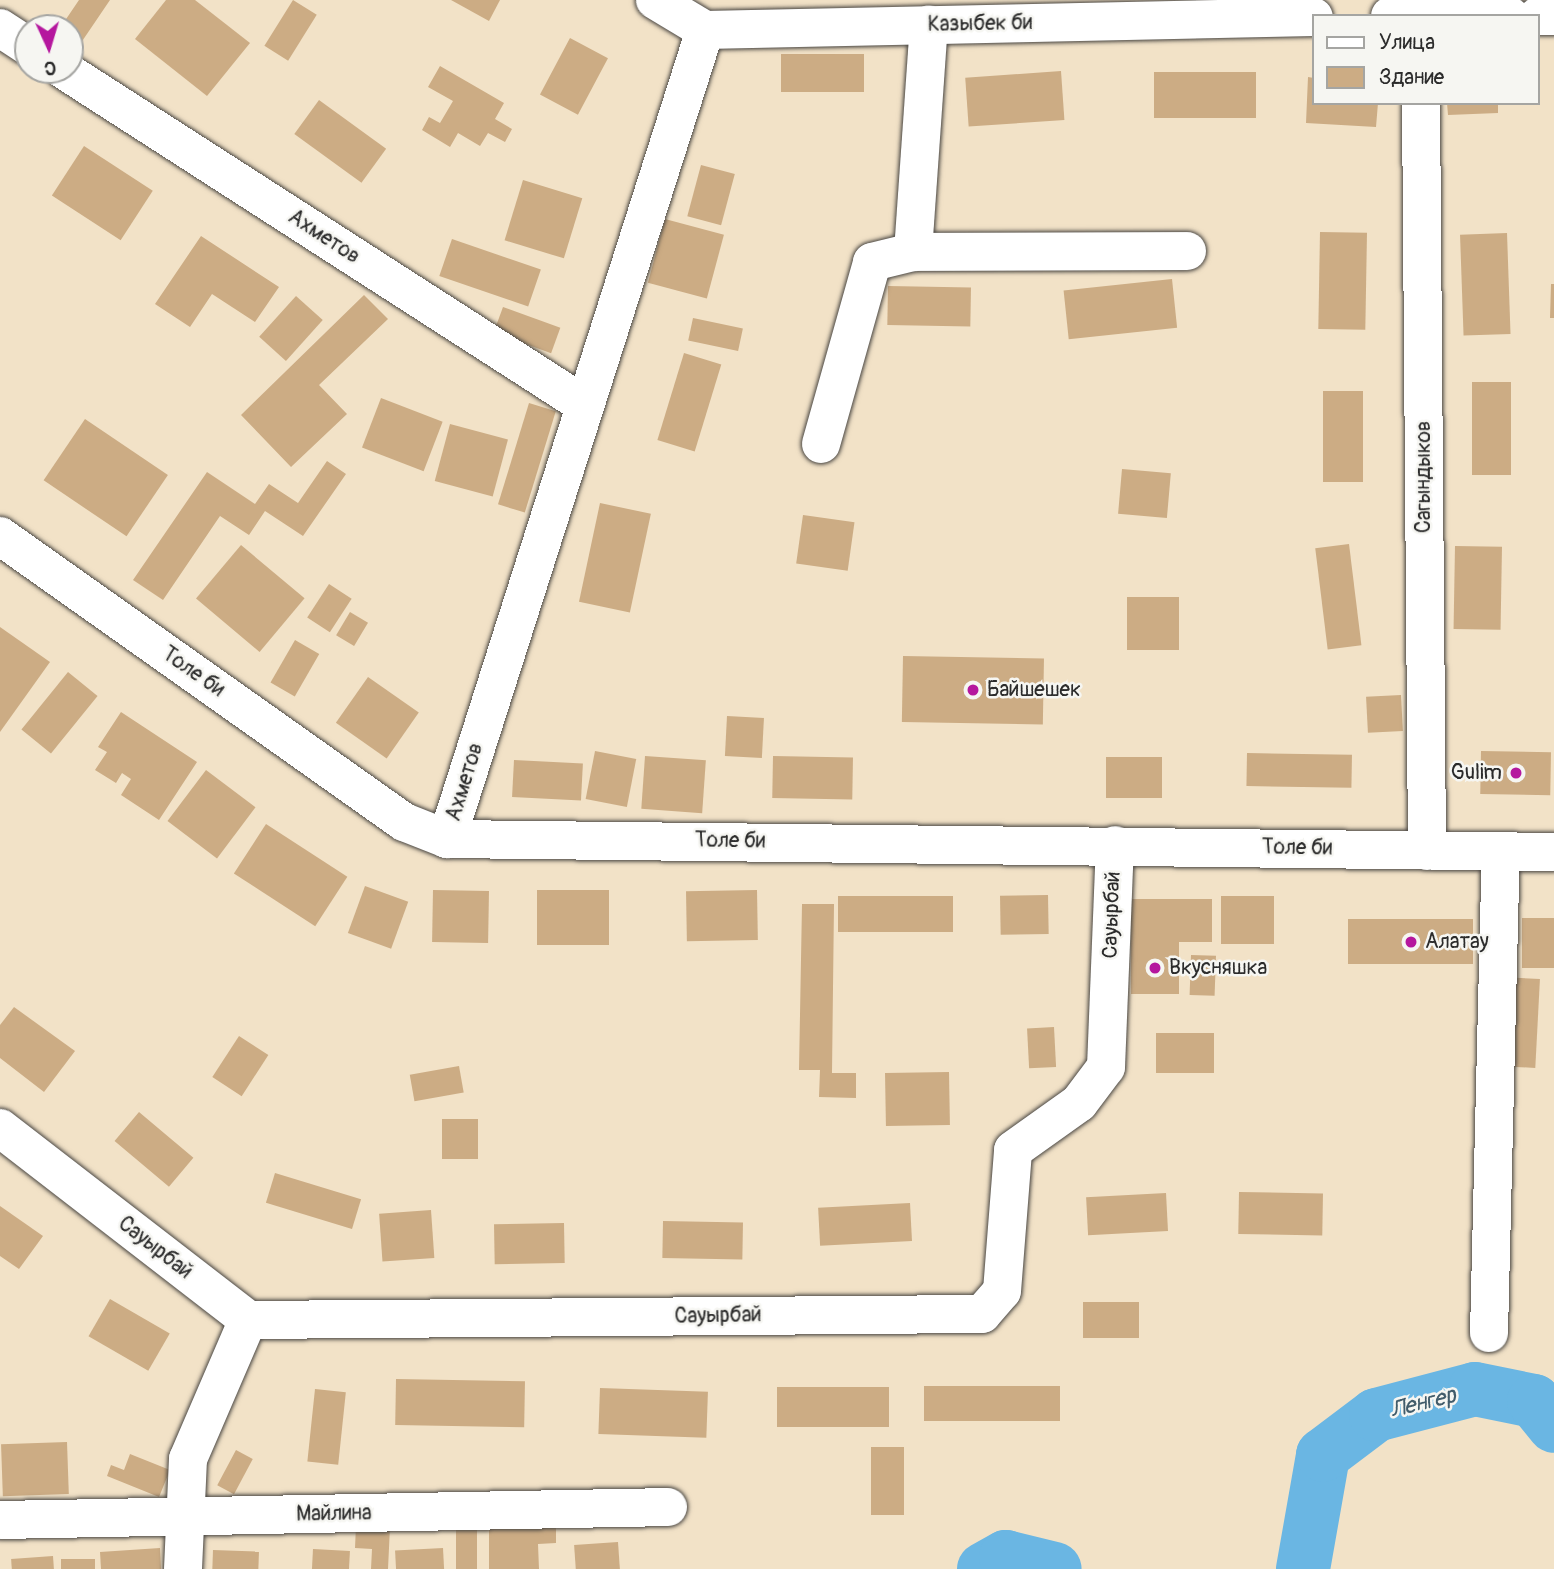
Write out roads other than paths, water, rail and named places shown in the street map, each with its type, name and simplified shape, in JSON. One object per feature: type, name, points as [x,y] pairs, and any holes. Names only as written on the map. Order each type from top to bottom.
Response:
[{"type":"street","points":[[655,0],[705,30]]},
{"type":"street","name":"Казыбек би","points":[[705,30],[1312,17]]},
{"type":"street","points":[[913,252],[929,25]]},
{"type":"street","name":"Ахметов","points":[[447,839],[583,404],[705,30]]},
{"type":"street","name":"Ахметов","points":[[84,83],[583,404]]},
{"type":"street","name":"Сагындыков","points":[[1421,105],[1427,851]]},
{"type":"street","points":[[821,444],[872,262],[913,252],[1186,251]]},
{"type":"street","name":"Толе би","points":[[0,536],[404,822],[447,839],[1554,852]]},
{"type":"street","name":"Сауырбай","points":[[0,1128],[248,1320],[982,1314],[1002,1291],[1013,1150],[1079,1103],[1106,1067],[1115,845]]},
{"type":"street","points":[[1489,1333],[1501,851]]},
{"type":"street","points":[[183,1569],[180,1517],[188,1459],[248,1320]]},
{"type":"street","name":"Майлина","points":[[0,1520],[668,1507]]},
{"type":"waterway","name":"Ленгер","points":[[1303,1569],[1323,1455],[1376,1415],[1475,1389],[1534,1401],[1554,1426]]},
{"type":"waterway","name":"Ленгер","points":[[984,1569],[1006,1557],[1055,1569]]},
{"type":"place","name":"Байшешек","points":[[973,690]]},
{"type":"place","name":"Gulim","points":[[1516,773]]},
{"type":"place","name":"Алатау","points":[[1411,942]]},
{"type":"place","name":"Вкусняшка","points":[[1155,968]]}]
